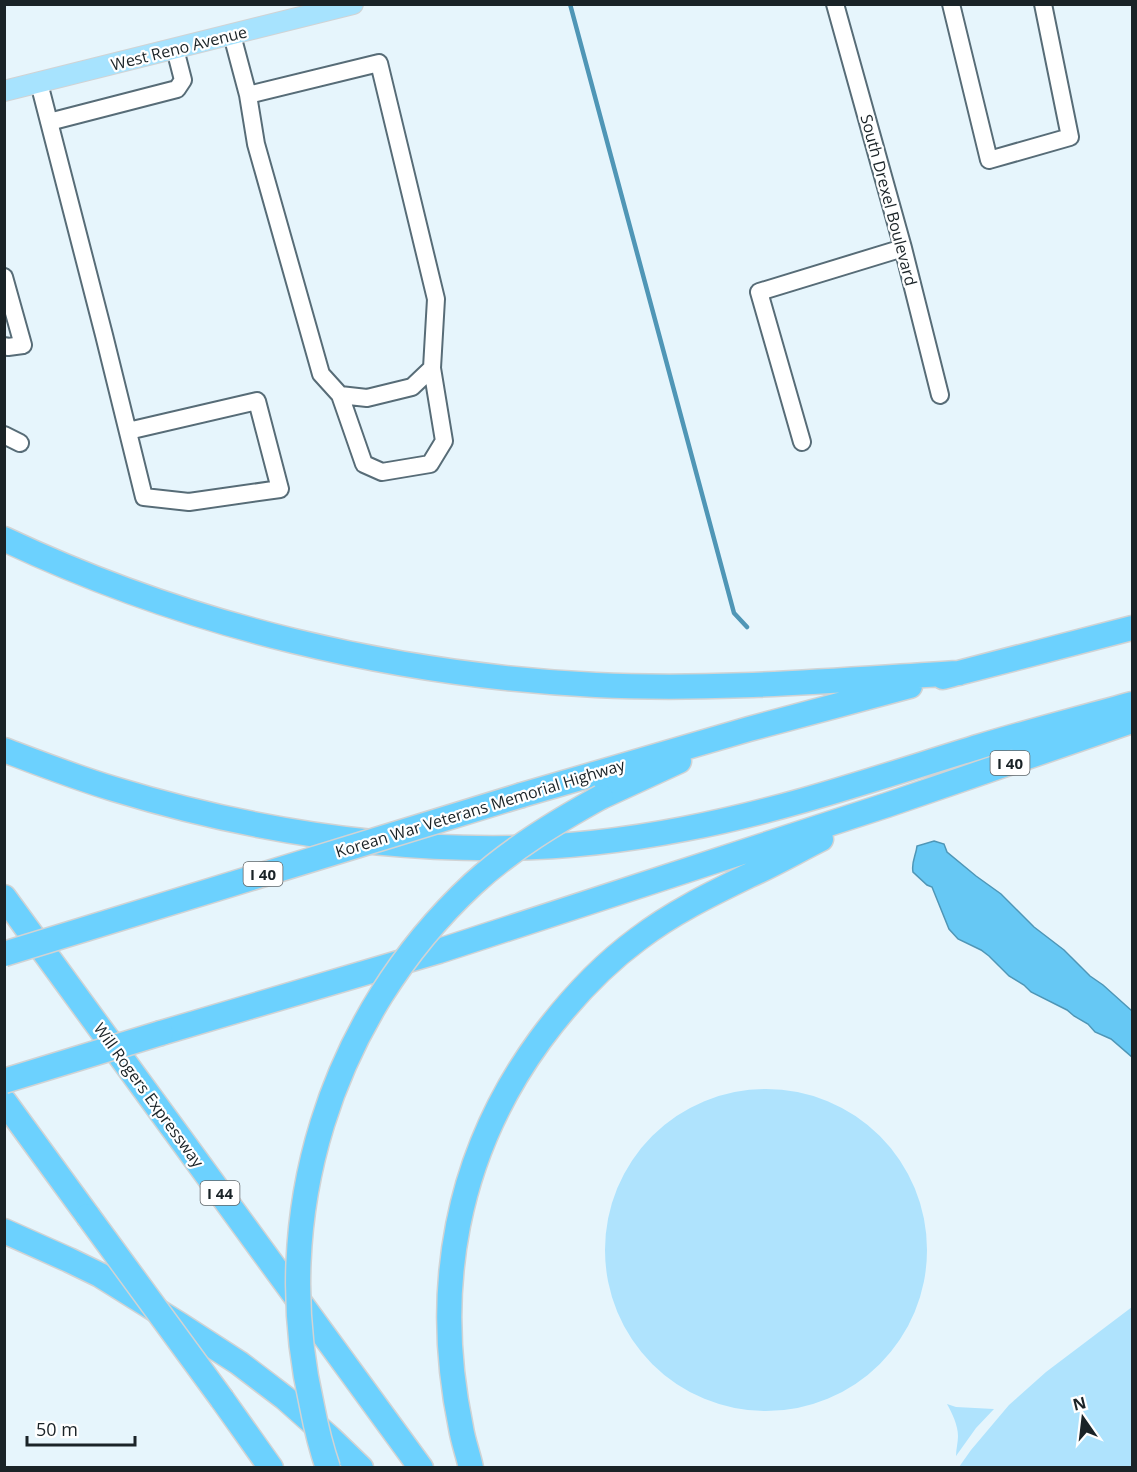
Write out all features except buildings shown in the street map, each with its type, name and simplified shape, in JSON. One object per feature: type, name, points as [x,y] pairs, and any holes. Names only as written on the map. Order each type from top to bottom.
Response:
[{"type":"highway","points":[[4,538],[82,573],[216,619],[303,643],[438,669],[567,683],[669,687],[763,685],[959,673]]},
{"type":"highway","name":"I 40","points":[[959,673],[1132,628]]},
{"type":"highway","name":"Korean War Veterans Memorial Highway","points":[[4,954],[522,795],[749,729],[959,673]]},
{"type":"highway","points":[[4,750],[114,789],[210,815],[277,829],[328,837],[401,844],[518,848],[650,834],[759,813],[984,745],[1132,704]]},
{"type":"highway","name":"I 40","points":[[4,1081],[439,951],[887,805],[1132,721]]},
{"type":"highway","points":[[328,1467],[305,1377],[298,1323],[298,1249],[305,1194],[317,1138],[339,1077],[367,1021],[398,970],[430,930],[474,883],[508,857],[542,832],[601,797],[749,729]]},
{"type":"highway","points":[[471,1467],[454,1392],[449,1312],[451,1275],[455,1237],[467,1187],[490,1123],[508,1087],[552,1023],[578,993],[636,940],[703,898],[887,805]]},
{"type":"highway","name":"Will Rogers Expressway","points":[[4,897],[421,1467]]},
{"type":"highway","points":[[4,1101],[271,1467]]},
{"type":"highway","points":[[4,1231],[100,1275],[239,1363],[285,1398],[361,1467]]},
{"type":"main road","name":"West Reno Avenue","points":[[4,91],[353,4]]},
{"type":"street","name":"South Drexel Boulevard","points":[[835,4],[903,248],[940,396]]},
{"type":"street","points":[[951,4],[989,160],[1070,137],[1043,4]]},
{"type":"street","points":[[232,34],[248,95],[256,144],[321,374],[340,395],[364,464],[382,472],[430,464],[444,441],[432,368],[436,299],[379,63],[248,95]]},
{"type":"street","points":[[49,122],[177,88],[183,80],[175,49]]},
{"type":"street","points":[[39,83],[144,497],[189,502],[280,489],[257,401],[128,431]]},
{"type":"street","points":[[802,442],[759,292],[903,248]]},
{"type":"street","points":[[4,277],[23,345],[4,346]]},
{"type":"street","points":[[340,395],[367,398],[412,387],[432,368]]},
{"type":"street","points":[[4,435],[20,443]]},
{"type":"shaded area","points":[[934,841],[944,844],[947,852],[1001,894],[1034,927],[1064,950],[1090,976],[1132,1011],[1132,1057],[1111,1039],[1095,1032],[1088,1024],[1067,1010],[1031,992],[1009,976],[981,950],[958,939],[949,929],[932,887],[913,872],[917,846]]},
{"type":"shaded area","points":[[766,1089],[797,1092],[828,1101],[855,1116],[880,1136],[900,1161],[915,1188],[924,1219],[927,1250],[924,1281],[915,1312],[900,1339],[880,1364],[855,1384],[828,1399],[797,1408],[766,1411],[735,1408],[704,1399],[677,1384],[652,1364],[632,1339],[617,1312],[608,1281],[605,1250],[608,1219],[617,1188],[632,1161],[652,1136],[677,1116],[704,1101],[735,1092]]},
{"type":"shaded area","points":[[1132,1307],[1132,1467],[959,1467],[1009,1405],[1046,1372]]},
{"type":"shaded area","points":[[947,1404],[956,1407],[994,1409],[976,1428],[956,1456],[958,1432]]},
{"type":"waterway","points":[[570,4],[734,613],[747,627]]}]
